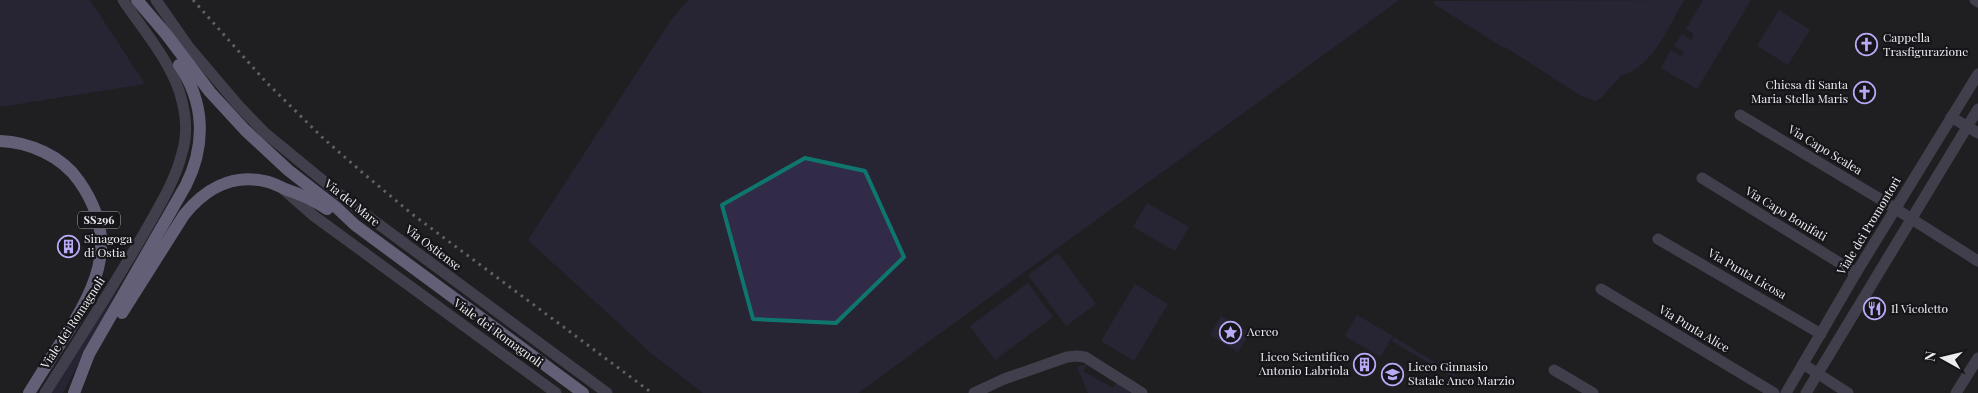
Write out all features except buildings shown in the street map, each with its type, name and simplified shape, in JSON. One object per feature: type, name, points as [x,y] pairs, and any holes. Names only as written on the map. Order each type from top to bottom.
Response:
[{"type":"main road","name":"Via del Mare","points":[[141,5],[166,34],[210,92],[245,130],[282,165],[337,208],[355,225],[583,393]]},
{"type":"main road","name":"Viale dei Romagnoli","points":[[74,393],[89,354],[186,185],[195,167],[200,148],[197,101],[191,84],[156,32],[141,5]]},
{"type":"main road","name":"SS296","points":[[0,141],[18,143],[44,152],[76,176],[90,199],[102,233],[98,274],[91,292],[82,310],[29,393]]},
{"type":"main road","name":"Viale dei Romagnoli","points":[[79,381],[179,222],[196,201],[211,189],[235,180],[263,180],[313,200],[355,225]]},
{"type":"street","name":"Viale dei Romagnoli","points":[[45,393],[118,278],[149,225],[177,169],[183,149],[184,114],[177,85],[170,70],[123,0]]},
{"type":"street","name":"Via Ostiense","points":[[156,0],[188,46],[238,105],[265,133],[354,206],[607,393]]},
{"type":"street","name":"Viale dei Promontori","points":[[1786,393],[1895,208],[1978,74]]},
{"type":"street","points":[[1792,382],[1808,392],[1978,109]]},
{"type":"street","name":"Via Capo Scalea","points":[[1740,115],[1895,208],[1978,261]]},
{"type":"street","points":[[1951,117],[1978,133]]},
{"type":"street","name":"Via Capo Bonifati","points":[[1702,178],[1856,273]]},
{"type":"street","name":"Viale dei Romagnoli","points":[[280,187],[314,216],[556,393]]},
{"type":"street","name":"Via Punta Licosa","points":[[1658,239],[1821,334]]},
{"type":"street","name":"Via Punta Alice","points":[[1601,289],[1774,393]]},
{"type":"street","points":[[974,393],[1004,378],[1067,357],[1077,356],[1088,359],[1137,392]]},
{"type":"street","points":[[1956,393],[1978,358]]},
{"type":"street","points":[[1803,364],[1848,393]]},
{"type":"street","points":[[1554,370],[1593,393]]},
{"type":"highlighted area","points":[[805,158],[865,171],[904,257],[836,323],[753,319],[722,205]]},
{"type":"shaded area","points":[[0,0],[90,0],[145,84],[0,107]]},
{"type":"shaded area","points":[[688,0],[1399,0],[858,393],[703,393],[652,354],[528,240],[671,20]]},
{"type":"shaded area","points":[[1684,0],[1665,34],[1649,57],[1629,73],[1618,76],[1621,76],[1601,98],[1595,101],[1580,95],[1505,47],[1502,47],[1434,4],[1433,1]]},
{"type":"shaded area","points":[[1703,0],[1751,0],[1697,89],[1661,68],[1671,50],[1681,56],[1684,52],[1674,46],[1682,34],[1691,40],[1694,34],[1686,29]]},
{"type":"shaded area","points":[[1779,10],[1810,30],[1788,65],[1757,46]]},
{"type":"shaded area","points":[[1147,203],[1189,227],[1175,251],[1133,227]]},
{"type":"shaded area","points":[[1058,253],[1096,304],[1066,326],[1028,275]]},
{"type":"shaded area","points":[[131,264],[63,393],[50,393]]},
{"type":"shaded area","points":[[1028,283],[1053,317],[995,360],[970,326]]},
{"type":"shaded area","points":[[1135,284],[1168,304],[1134,361],[1101,341]]},
{"type":"shaded area","points":[[1357,315],[1393,336],[1380,357],[1345,336]]},
{"type":"shaded area","points":[[1221,316],[1250,333],[1238,352],[1210,335]]},
{"type":"shaded area","points":[[1394,337],[1472,385],[1470,388],[1392,341]]},
{"type":"shaded area","points":[[1087,364],[1083,371],[1113,388],[1118,381],[1130,393],[1088,393],[1077,367]]},
{"type":"railway","points":[[193,0],[266,82],[324,139],[363,173],[412,214],[652,393]]},
{"type":"place","name":"Cappella Trasfigurazione","points":[[1867,45]]},
{"type":"place","name":"Chiesa di Santa Maria Stella Maris","points":[[1864,92]]},
{"type":"place","name":"Sinagoga di Ostia","points":[[68,246]]},
{"type":"place","name":"Il Vicoletto","points":[[1875,309]]},
{"type":"place","name":"Aereo","points":[[1231,332]]},
{"type":"place","name":"Liceo Scientifico Antonio Labriola","points":[[1365,364]]},
{"type":"place","name":"Liceo Ginnasio Statale Anco Marzio","points":[[1392,374]]}]
